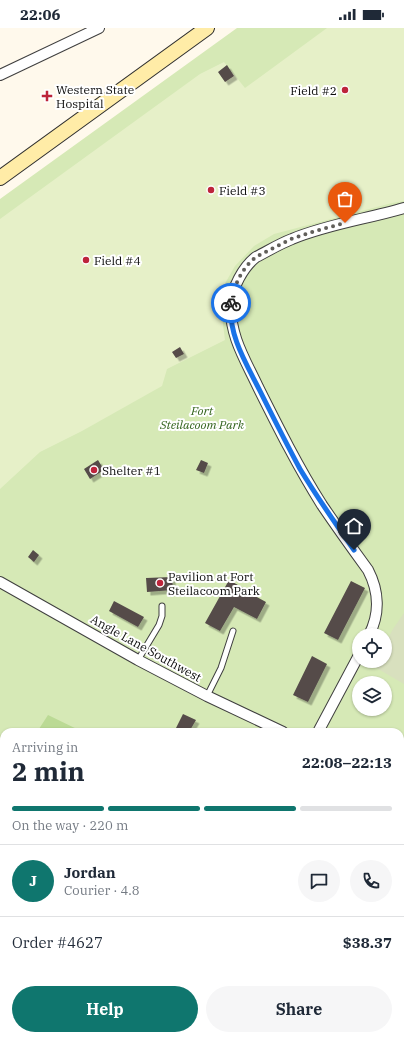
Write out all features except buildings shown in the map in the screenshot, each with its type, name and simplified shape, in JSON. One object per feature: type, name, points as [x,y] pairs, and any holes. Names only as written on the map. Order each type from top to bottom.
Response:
[{"type":"main road","points":[[0,178],[207,28]]},
{"type":"street","points":[[0,75],[84,31],[99,28]]},
{"type":"street","points":[[372,628],[377,610],[376,593],[372,577],[322,504],[300,468],[272,416],[237,342],[232,320],[231,304],[242,272],[256,257],[291,239],[309,233],[404,208]]},
{"type":"street","name":"Angle Lane Southwest","points":[[0,582],[138,660],[207,696],[275,728]]},
{"type":"street","points":[[320,728],[352,668]]},
{"type":"lane","points":[[138,660],[159,625],[162,616],[162,606]]},
{"type":"lane","points":[[207,696],[221,668],[232,631]]},
{"type":"green space","name":"Fort Steilacoom Park","points":[[237,28],[404,28],[404,728],[0,728],[0,199]]},
{"type":"green space","points":[[327,28],[404,28],[404,201],[274,234],[254,246],[235,266],[223,287],[222,316],[225,340],[167,369],[162,386],[82,431],[40,452],[0,489],[0,219],[200,74],[224,62],[245,88]]},
{"type":"green space","points":[[404,613],[404,684],[376,668],[392,668],[393,629]]},
{"type":"green space","points":[[48,715],[75,728],[40,728]]},
{"type":"way so far","points":[[231,303],[242,272],[256,257],[291,239],[345,223]]},
{"type":"place","name":"Field #2","points":[[345,90]]},
{"type":"place","name":"Western State Hospital","points":[[47,96]]},
{"type":"place","name":"Field #3","points":[[211,190]]},
{"type":"place","name":"Field #4","points":[[86,260]]},
{"type":"place","name":"Shelter #1","points":[[94,470]]},
{"type":"place","name":"Pavilion at Fort Steilacoom Park","points":[[160,583]]},
{"type":"route","points":[[231,303],[232,320],[237,342],[272,416],[300,468],[322,504],[354,550]]}]
